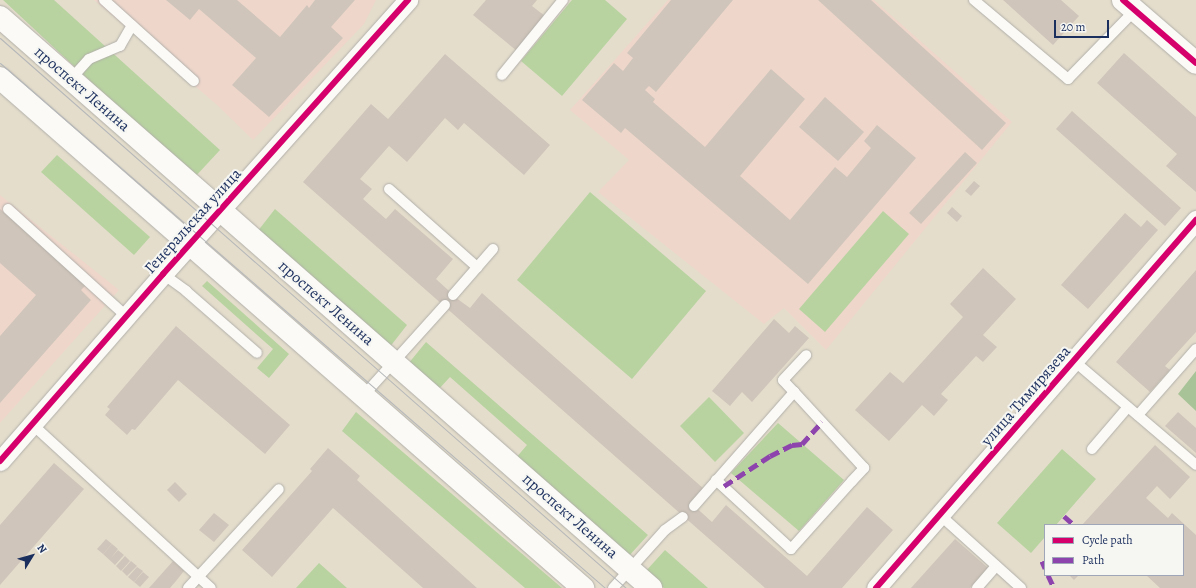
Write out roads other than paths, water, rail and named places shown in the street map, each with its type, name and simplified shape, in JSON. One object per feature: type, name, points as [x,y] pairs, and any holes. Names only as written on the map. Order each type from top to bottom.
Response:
[{"type":"main road","points":[[1129,5],[1196,62]]},
{"type":"main road","name":"проспект Ленина","points":[[0,17],[651,588]]},
{"type":"main road","points":[[0,78],[583,588]]},
{"type":"street","name":"Генеральская улица","points":[[0,461],[33,425],[162,274],[408,0]]},
{"type":"street","name":"улица Тимирязева","points":[[876,588],[1196,220]]},
{"type":"lane","points":[[104,0],[194,81]]},
{"type":"lane","points":[[502,75],[564,0]]},
{"type":"lane","points":[[974,0],[1068,79],[1129,5]]},
{"type":"lane","points":[[71,79],[89,59],[120,46],[132,25]]},
{"type":"lane","points":[[389,189],[477,267]]},
{"type":"lane","points":[[8,209],[126,316]]},
{"type":"lane","points":[[453,295],[493,249]]},
{"type":"lane","points":[[162,274],[186,291],[257,353]]},
{"type":"lane","points":[[364,395],[445,305]]},
{"type":"lane","points":[[1138,415],[1196,349]]},
{"type":"lane","points":[[716,480],[791,549],[864,468],[783,380],[806,355]]},
{"type":"lane","points":[[1074,361],[1196,464]]},
{"type":"lane","points":[[694,506],[794,392]]},
{"type":"lane","points":[[1092,449],[1128,407]]},
{"type":"lane","points":[[33,425],[211,588]]},
{"type":"lane","points":[[188,588],[279,489]]},
{"type":"lane","points":[[940,515],[1021,588]]},
{"type":"lane","points":[[613,588],[665,530],[683,517]]},
{"type":"lane","points":[[977,588],[996,566]]},
{"type":"tram line","points":[[0,38],[626,588]]},
{"type":"tram line","points":[[0,63],[605,588]]}]
